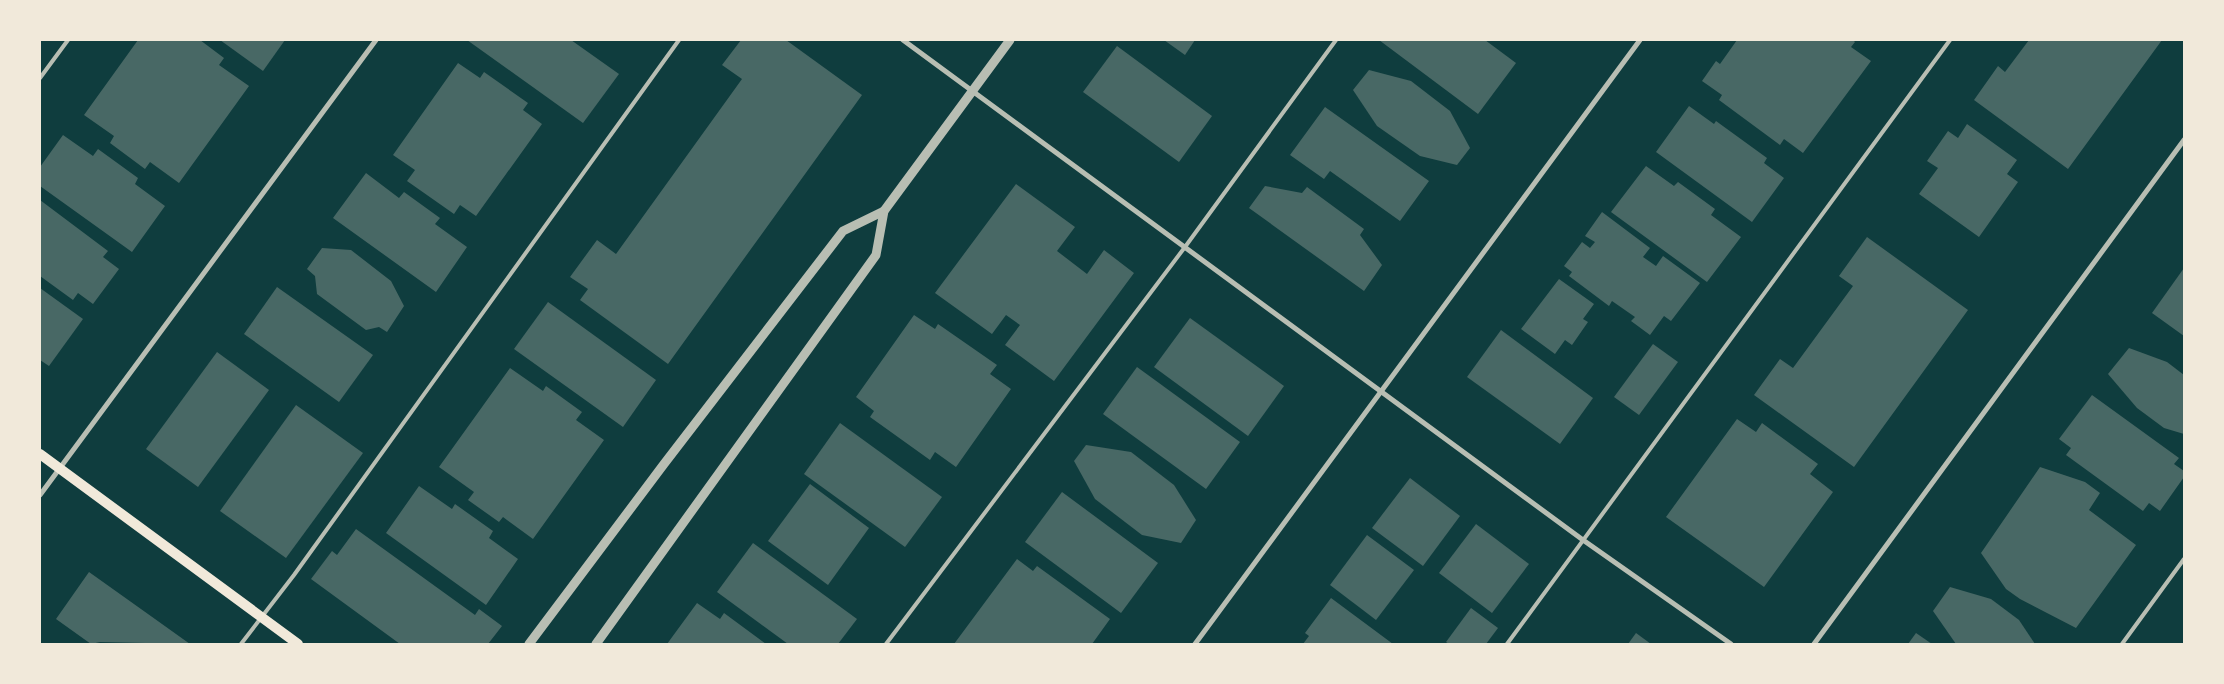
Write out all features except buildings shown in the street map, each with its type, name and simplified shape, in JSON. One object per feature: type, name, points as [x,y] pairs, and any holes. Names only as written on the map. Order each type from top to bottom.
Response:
[{"type":"main road","points":[[40,454],[298,644]]},
{"type":"street","points":[[40,495],[376,40]]},
{"type":"street","points":[[903,40],[1584,540],[1731,644]]},
{"type":"street","points":[[596,644],[876,255],[884,211],[1010,40]]},
{"type":"street","points":[[1195,644],[1640,40]]},
{"type":"street","points":[[1814,644],[2184,140]]},
{"type":"street","points":[[529,644],[843,231],[884,211]]},
{"type":"lane","points":[[40,78],[68,40]]},
{"type":"lane","points":[[241,644],[262,618],[680,40]]},
{"type":"lane","points":[[886,644],[1185,247],[1336,40]]},
{"type":"lane","points":[[1507,644],[1950,40]]},
{"type":"lane","points":[[2122,644],[2184,560]]}]
